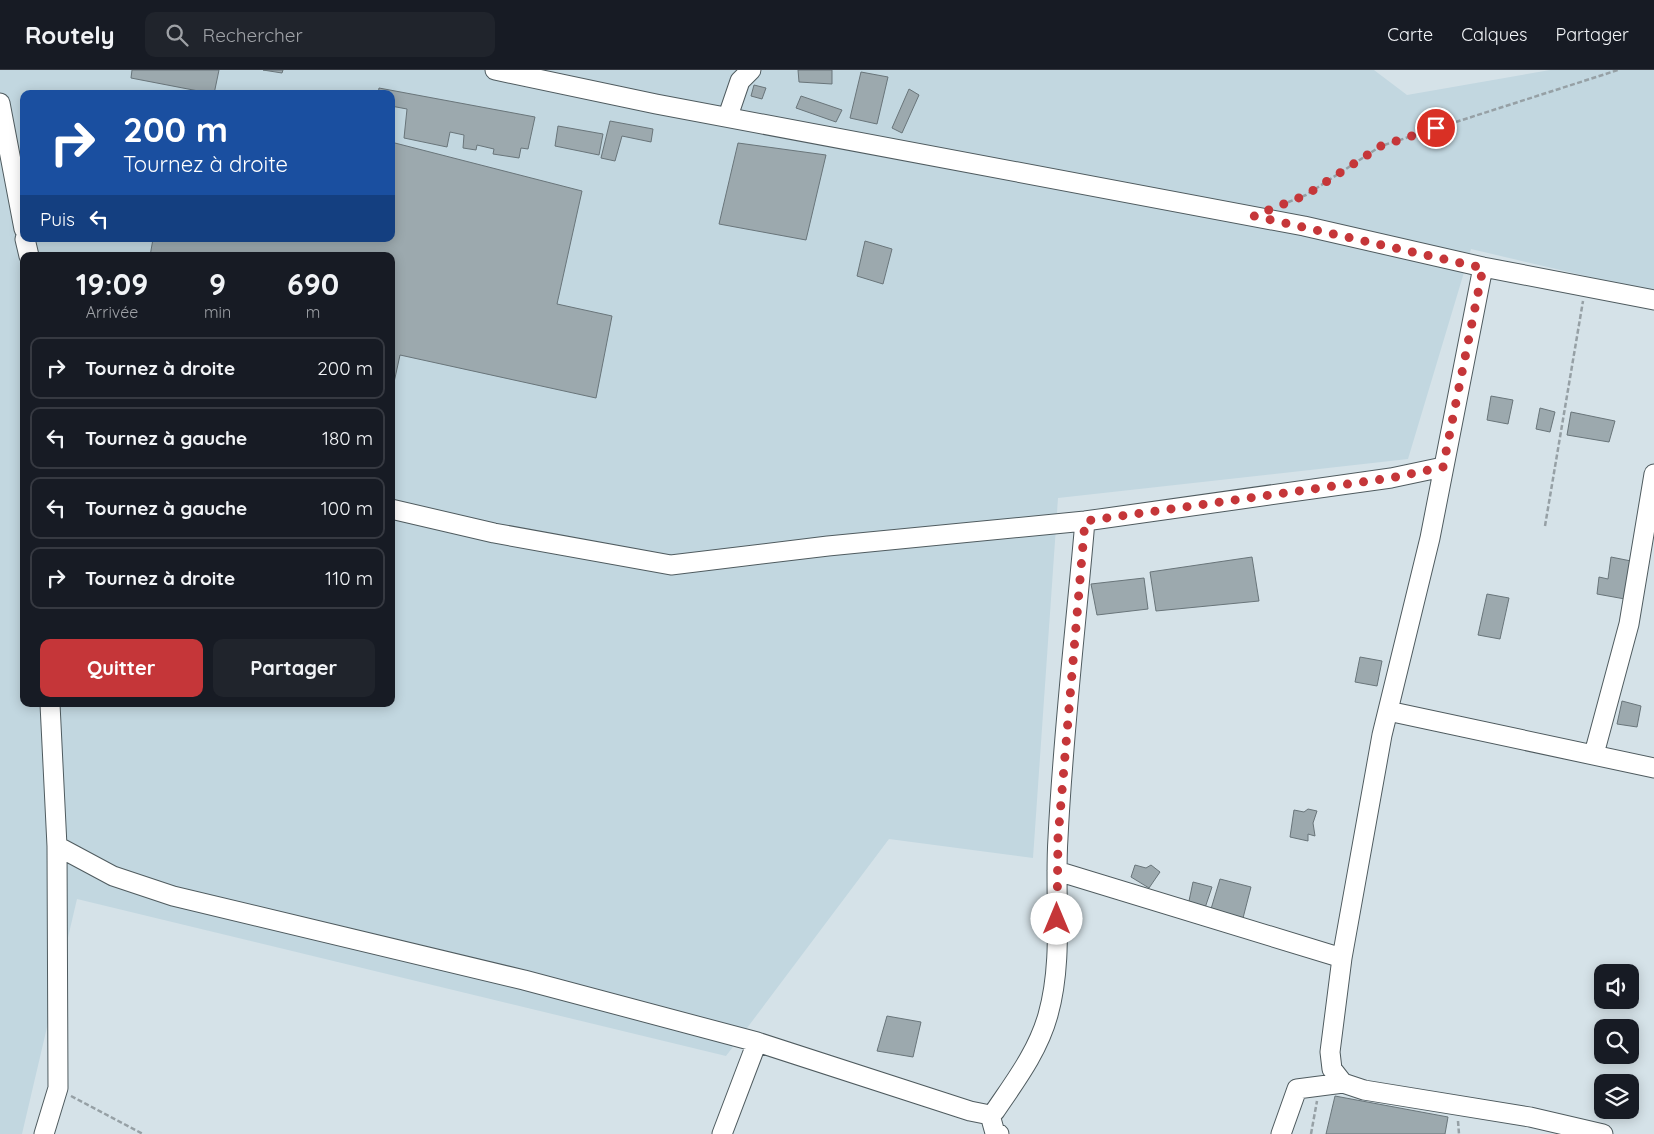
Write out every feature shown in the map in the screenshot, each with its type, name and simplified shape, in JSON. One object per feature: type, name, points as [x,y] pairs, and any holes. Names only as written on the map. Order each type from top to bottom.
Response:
[{"type":"street","points":[[495,70],[656,104],[728,116],[1304,226],[1483,268],[1654,300]]},
{"type":"street","points":[[728,116],[740,82],[751,70]]},
{"type":"street","points":[[0,103],[20,209]]},
{"type":"street","points":[[1343,1083],[1332,1069],[1330,1052],[1342,958],[1388,711],[1430,538],[1483,268]]},
{"type":"street","points":[[395,510],[494,533],[671,565],[828,546],[1085,521],[1391,478],[1443,467]]},
{"type":"street","points":[[1594,754],[1629,624],[1654,474]]},
{"type":"street","points":[[57,846],[113,876],[173,896],[524,980],[756,1042],[970,1111],[990,1115],[996,1111],[1037,1046],[1048,1015],[1055,960],[1058,838],[1085,521]]},
{"type":"street","points":[[44,1134],[58,1088],[57,846],[50,707]]},
{"type":"street","points":[[1388,711],[1654,768]]},
{"type":"street","points":[[1057,871],[1342,958]]},
{"type":"street","points":[[722,1134],[756,1042]]},
{"type":"street","points":[[1282,1134],[1297,1089],[1343,1083],[1364,1090],[1530,1117],[1603,1134]]},
{"type":"street","points":[[990,1115],[995,1133],[999,1134]]},
{"type":"path","points":[[1280,206],[1306,195],[1381,146],[1618,70]]},
{"type":"path","points":[[1544,526],[1586,287]]},
{"type":"path","points":[[1311,1134],[1319,1086]]},
{"type":"path","points":[[58,1088],[143,1134]]},
{"type":"shaded area","points":[[0,70],[1374,70],[1407,95],[1550,70],[1654,70],[1654,292],[1471,249],[1408,459],[1058,498],[1033,858],[889,839],[726,1056],[77,899],[22,1134],[0,1134]]},
{"type":"building","points":[[132,70],[219,70],[215,90],[193,90],[131,78]]},
{"type":"building","points":[[263,70],[283,70],[282,73]]},
{"type":"building","points":[[798,70],[832,70],[832,84],[799,82]]},
{"type":"building","points":[[861,72],[888,77],[877,124],[850,118]]},
{"type":"building","points":[[754,85],[766,88],[762,99],[751,96]]},
{"type":"building","points":[[909,89],[919,95],[902,133],[892,128]]},
{"type":"building","points":[[395,91],[535,117],[528,149],[521,148],[519,158],[493,154],[494,149],[477,145],[476,150],[463,148],[464,135],[450,132],[447,147],[404,138],[407,109],[395,107]]},
{"type":"building","points":[[801,96],[842,110],[836,122],[796,108]]},
{"type":"building","points":[[610,121],[653,129],[651,142],[622,136],[615,161],[601,158]]},
{"type":"building","points":[[558,126],[603,134],[599,155],[555,146]]},
{"type":"building","points":[[395,143],[582,191],[557,304],[612,316],[596,398],[400,355],[395,378],[395,252],[151,252],[152,242],[395,242]]},
{"type":"building","points":[[738,143],[826,155],[806,240],[719,224]]},
{"type":"building","points":[[865,241],[892,249],[883,284],[857,276]]},
{"type":"building","points":[[1491,396],[1513,400],[1508,424],[1487,420]]},
{"type":"building","points":[[1540,408],[1555,412],[1550,432],[1536,429]]},
{"type":"building","points":[[1571,412],[1615,421],[1609,442],[1567,435]]},
{"type":"building","points":[[1252,557],[1259,601],[1156,611],[1150,572]]},
{"type":"building","points":[[1611,557],[1631,561],[1625,599],[1597,594],[1599,577],[1608,579]]},
{"type":"building","points":[[1144,578],[1148,609],[1097,615],[1091,584]]},
{"type":"building","points":[[1487,594],[1509,598],[1500,639],[1478,635]]},
{"type":"building","points":[[1360,657],[1382,661],[1377,686],[1355,682]]},
{"type":"building","points":[[1622,701],[1641,706],[1637,727],[1617,724]]},
{"type":"building","points":[[1308,809],[1317,811],[1313,823],[1315,836],[1308,834],[1308,841],[1290,837],[1294,810],[1304,812]]},
{"type":"building","points":[[1135,865],[1146,868],[1151,865],[1160,872],[1149,888],[1131,877]]},
{"type":"building","points":[[1220,879],[1251,887],[1243,918],[1211,909]]},
{"type":"building","points":[[1193,882],[1212,887],[1205,908],[1189,901]]},
{"type":"building","points":[[887,1016],[921,1022],[913,1057],[877,1051]]},
{"type":"building","points":[[1335,1096],[1448,1117],[1445,1134],[1326,1134]]},
{"type":"route","points":[[1057,919],[1058,838],[1085,521],[1391,478],[1443,467],[1483,268],[1254,216],[1306,195],[1381,146],[1436,128]]}]
